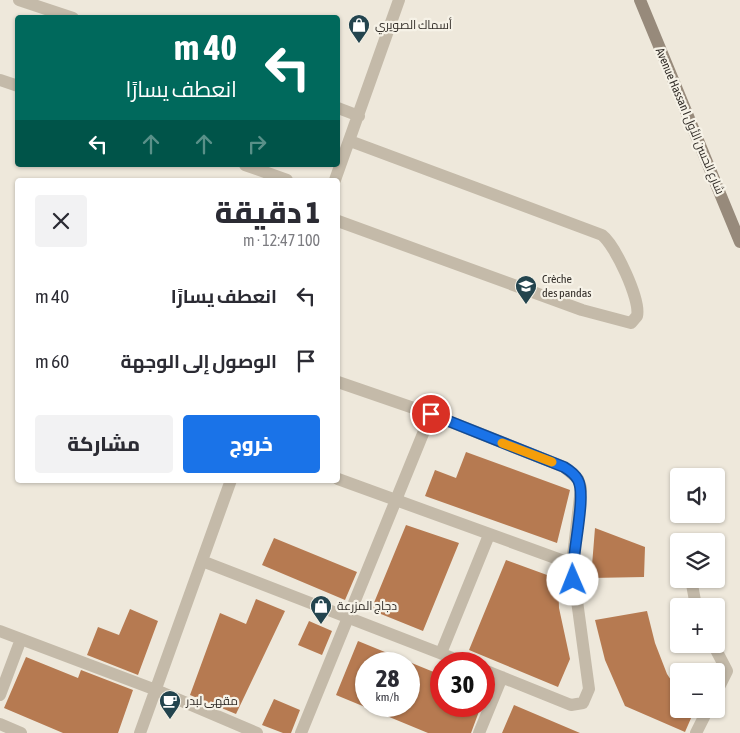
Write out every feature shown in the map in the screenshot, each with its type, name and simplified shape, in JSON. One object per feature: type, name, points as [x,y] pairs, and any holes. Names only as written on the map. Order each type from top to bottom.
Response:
[{"type":"main road","name":"Avenue Hassan I شارع الحسن الأول","points":[[640,0],[740,242]]},
{"type":"street","points":[[19,0],[64,15]]},
{"type":"street","points":[[340,167],[399,0]]},
{"type":"street","points":[[0,80],[15,85]]},
{"type":"street","points":[[340,109],[359,116]]},
{"type":"street","points":[[340,222],[582,310],[631,323],[637,316],[636,300],[612,245],[602,235],[350,141]]},
{"type":"street","points":[[251,167],[281,178]]},
{"type":"street","points":[[340,383],[431,414],[572,472],[578,479],[581,494],[572,564],[589,689],[583,703],[571,705],[495,674]]},
{"type":"street","points":[[301,733],[431,414]]},
{"type":"street","points":[[340,480],[396,502],[572,564]]},
{"type":"street","points":[[140,733],[230,483]]},
{"type":"street","points":[[441,652],[488,535]]},
{"type":"street","points":[[202,560],[438,652]]},
{"type":"street","points":[[0,631],[156,690],[233,728],[257,733]]},
{"type":"street","points":[[0,694],[21,639]]},
{"type":"street","points":[[478,733],[502,677]]},
{"type":"street","points":[[696,733],[704,718]]},
{"type":"street","points":[[0,724],[21,733]]},
{"type":"building","points":[[466,452],[570,490],[557,543],[425,496],[435,470],[456,478]]},
{"type":"building","points":[[406,525],[459,543],[423,631],[371,610]]},
{"type":"building","points":[[595,528],[645,547],[644,577],[591,578]]},
{"type":"building","points":[[274,538],[357,572],[345,600],[262,565]]},
{"type":"building","points":[[506,560],[558,579],[559,608],[570,659],[558,687],[495,661],[495,652],[474,652],[469,650]]},
{"type":"building","points":[[256,599],[285,611],[236,714],[190,695],[220,613],[246,624]]},
{"type":"building","points":[[130,609],[158,621],[138,675],[87,655],[98,627],[119,635]]},
{"type":"building","points":[[647,611],[655,643],[670,678],[670,718],[691,718],[685,732],[625,706],[605,660],[595,620]]},
{"type":"building","points":[[309,621],[332,631],[322,655],[298,645]]},
{"type":"building","points":[[358,641],[385,652],[355,652],[355,703],[336,695]]},
{"type":"building","points":[[26,657],[78,678],[81,670],[133,690],[118,733],[63,733],[4,708]]},
{"type":"building","points":[[420,666],[430,670],[430,717],[477,717],[471,733],[428,733],[389,717],[420,717]]},
{"type":"building","points":[[274,699],[300,710],[291,733],[283,733],[262,725]]},
{"type":"building","points":[[514,705],[580,733],[502,733]]},
{"type":"slow traffic","points":[[502,443],[552,462]]},
{"type":"place","name":"أسماك الصويري","points":[[359,44]]},
{"type":"place","name":"Crèche des pandas","points":[[526,305]]},
{"type":"place","name":"دجاج المزرعة","points":[[321,625]]},
{"type":"place","name":"مقهى لبدر","points":[[170,720]]},
{"type":"route","points":[[431,414],[564,467],[578,479],[581,494],[572,564],[573,580]]}]
